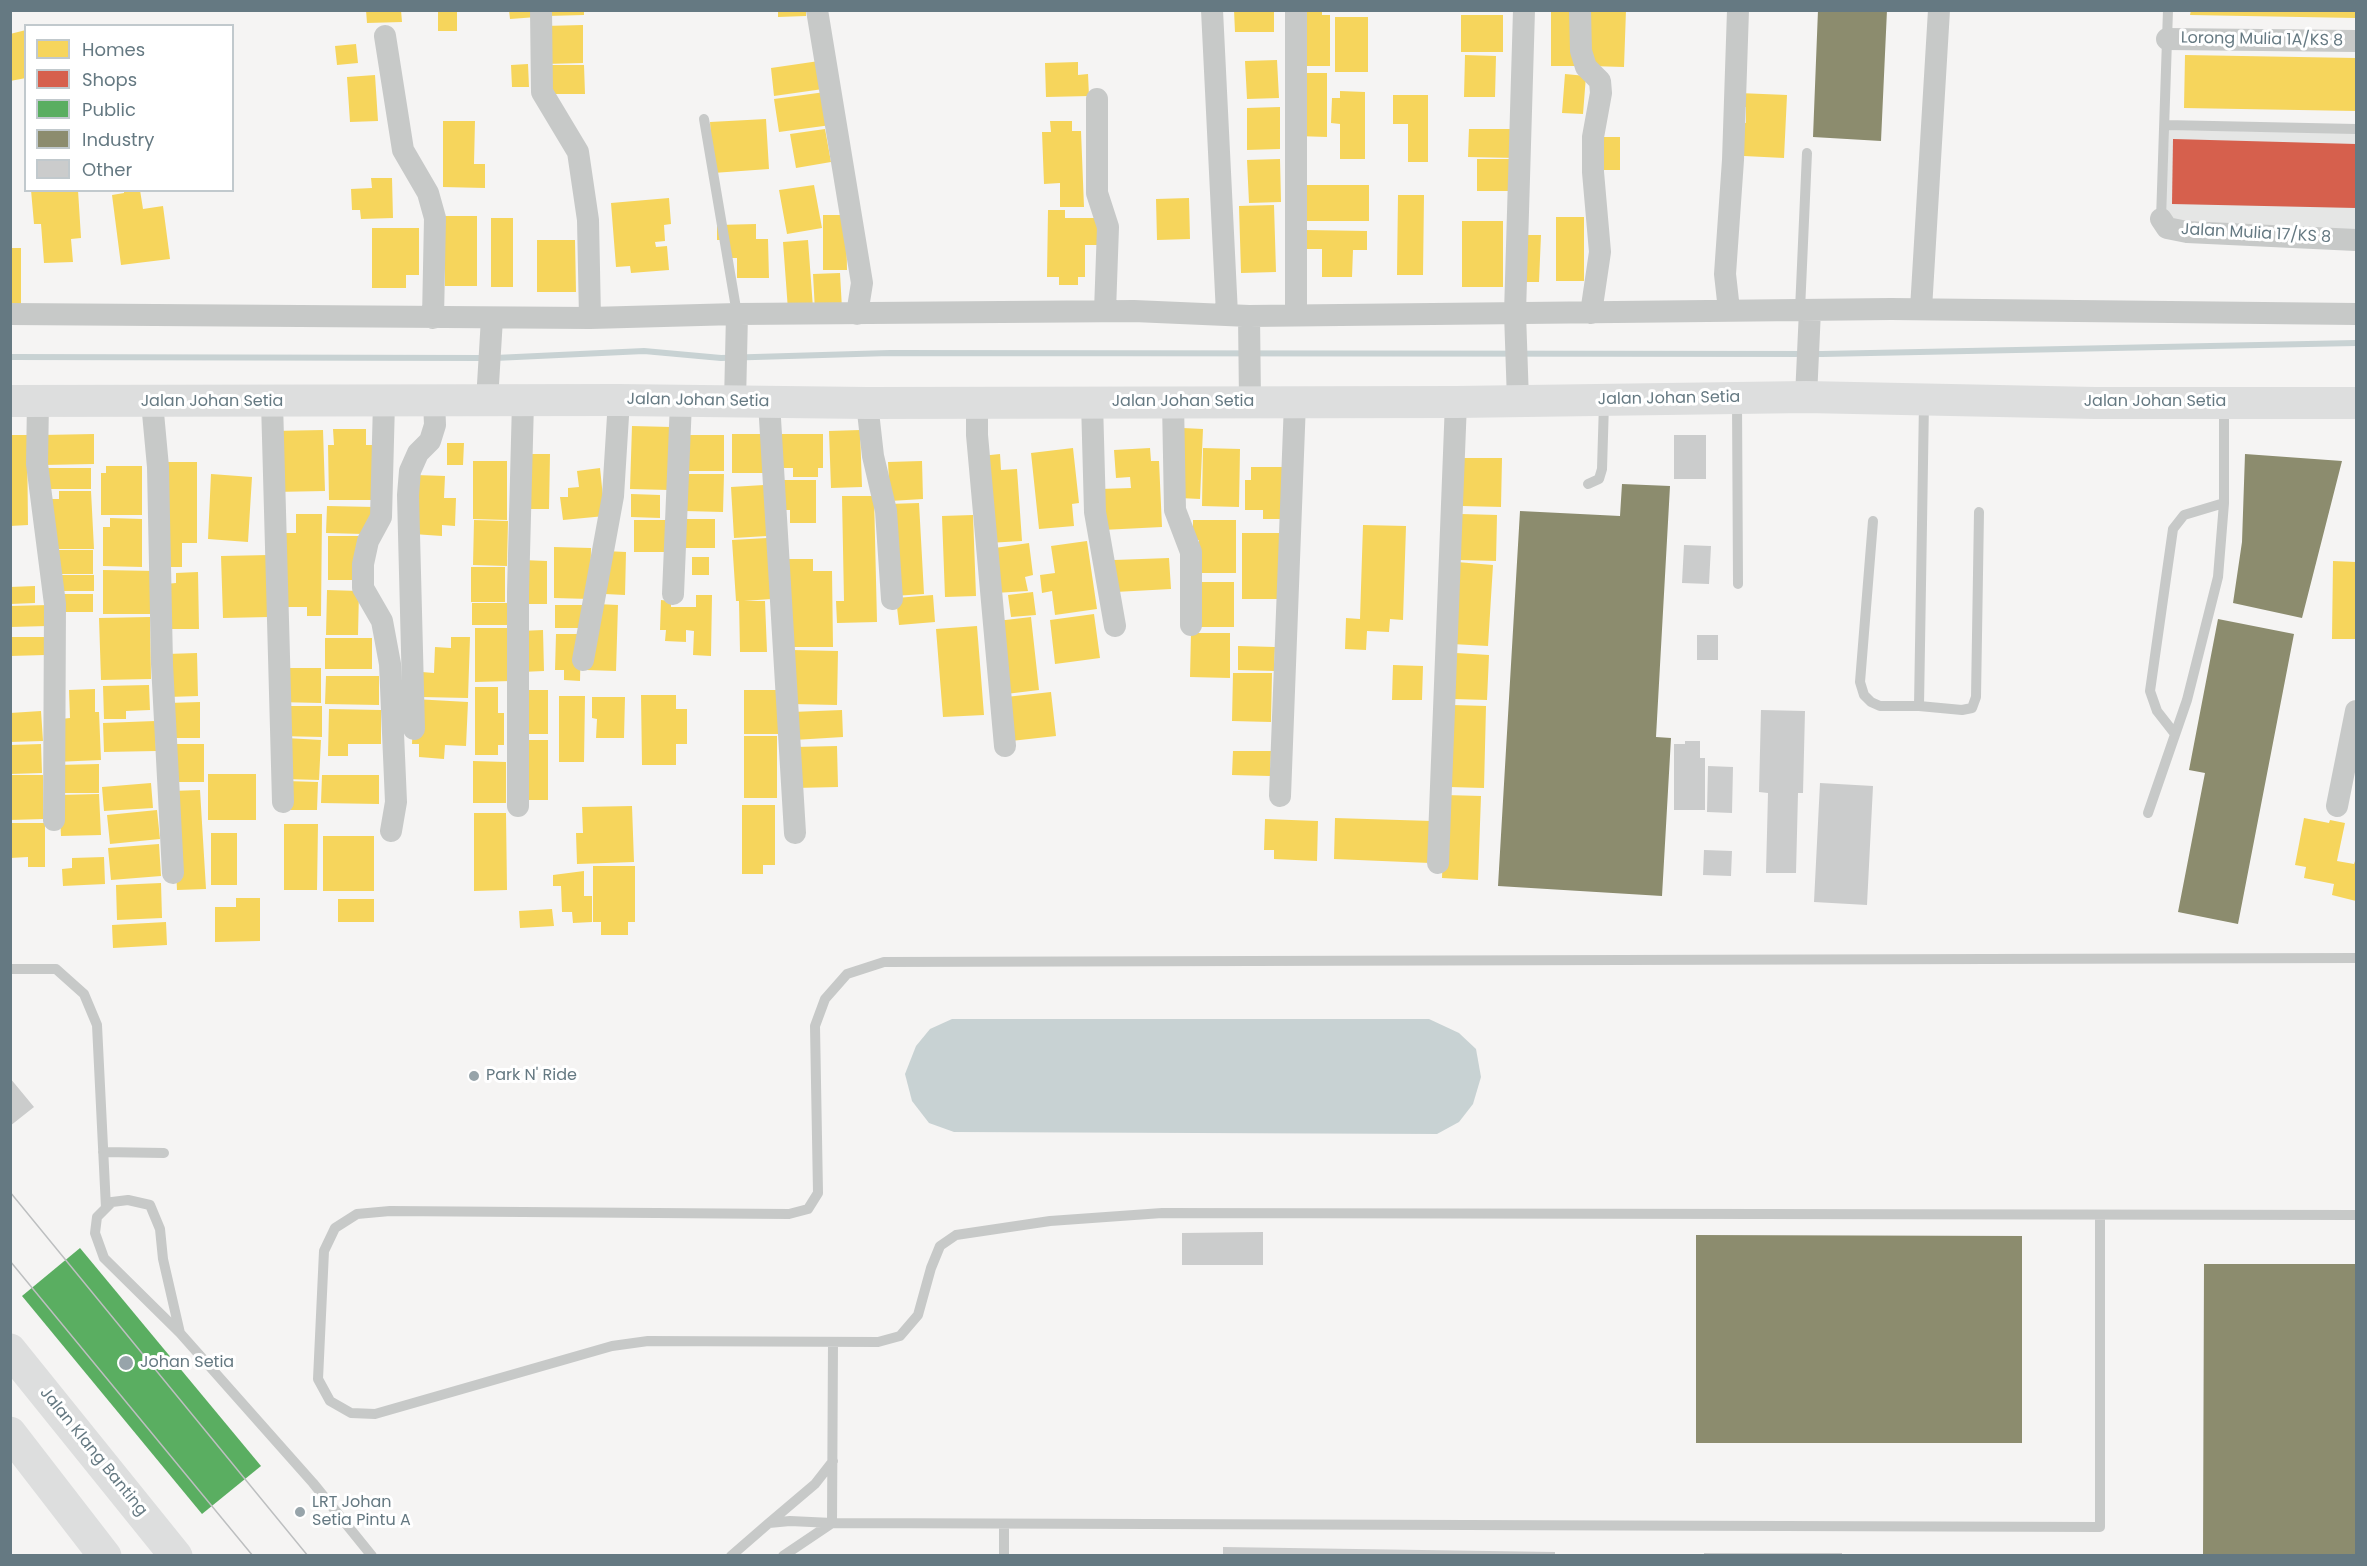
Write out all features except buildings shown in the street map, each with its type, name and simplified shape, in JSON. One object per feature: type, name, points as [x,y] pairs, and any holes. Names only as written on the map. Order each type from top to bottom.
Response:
[{"type":"highway","name":"Jalan Klang Banting","points":[[10,1350],[176,1556]]},
{"type":"highway","points":[[10,1433],[105,1556]]},
{"type":"main road","name":"Jalan Johan Setia","points":[[24,401],[152,402],[272,409],[435,400],[488,391],[523,402],[620,400],[681,402],[736,391],[770,402],[867,403],[977,417],[1092,416],[1173,414],[1250,387],[1294,415],[1456,402],[1517,386],[1604,399],[1737,398],[1807,386],[1924,398],[2095,403],[2356,403]]},
{"type":"street","points":[[541,10],[542,92],[578,152],[588,220],[590,318]]},
{"type":"street","points":[[817,10],[862,283],[857,314]]},
{"type":"street","points":[[1212,10],[1250,387]]},
{"type":"street","points":[[1296,10],[1296,315]]},
{"type":"street","points":[[1517,386],[1516,320],[1524,10]]},
{"type":"street","points":[[1580,10],[1581,51],[1586,68],[1600,81],[1601,93],[1593,137],[1593,172],[1600,252],[1591,313]]},
{"type":"street","points":[[1730,310],[1725,274],[1733,160],[1738,10]]},
{"type":"street","points":[[1921,309],[1940,10]]},
{"type":"street","points":[[385,36],[403,150],[428,193],[435,218],[434,318]]},
{"type":"street","name":"Lorong Mulia 1A/KS 8","points":[[2167,39],[2356,41]]},
{"type":"street","points":[[1097,99],[1097,193],[1108,227],[1105,311]]},
{"type":"street","name":"Jalan Mulia 17/KS 8","points":[[2161,219],[2168,228],[2187,232],[2356,240]]},
{"type":"street","points":[[10,314],[434,318],[492,326],[590,318],[738,320],[857,314],[1105,311],[1242,320],[1296,315],[1516,320],[1591,313],[1730,310],[1807,315],[1921,309],[2356,314]]},
{"type":"street","points":[[1807,315],[1807,386]]},
{"type":"street","points":[[736,391],[738,320]]},
{"type":"street","points":[[488,391],[492,326]]},
{"type":"street","points":[[414,729],[410,471],[418,453],[430,441],[435,424],[435,400]]},
{"type":"street","points":[[583,660],[613,496],[620,400]]},
{"type":"street","points":[[24,401],[37,464],[55,604],[54,820]]},
{"type":"street","points":[[152,402],[158,467],[162,664],[173,873]]},
{"type":"street","points":[[384,402],[381,517],[368,541],[363,564],[363,588],[382,621],[390,664],[396,802],[391,831]]},
{"type":"street","points":[[518,806],[518,592],[523,402]]},
{"type":"street","points":[[673,594],[681,402]]},
{"type":"street","points":[[770,402],[795,833]]},
{"type":"street","points":[[1438,862],[1456,402]]},
{"type":"street","points":[[867,403],[873,456],[886,511],[892,599]]},
{"type":"street","points":[[272,409],[284,802]]},
{"type":"street","points":[[1173,414],[1175,510],[1191,552],[1191,625]]},
{"type":"street","points":[[1280,796],[1294,415]]},
{"type":"street","points":[[1092,416],[1095,512],[1115,626]]},
{"type":"street","points":[[977,417],[1005,746]]},
{"type":"street","points":[[2337,806],[2356,711]]},
{"type":"lane","points":[[2161,219],[2168,10]]},
{"type":"lane","points":[[704,119],[738,320]]},
{"type":"lane","points":[[2165,126],[2356,129]]},
{"type":"lane","points":[[1807,153],[1807,315]]},
{"type":"lane","points":[[1737,398],[1738,584]]},
{"type":"lane","points":[[1919,705],[1924,398]]},
{"type":"lane","points":[[1588,484],[1599,479],[1602,469],[1604,399]]},
{"type":"lane","points":[[2148,813],[2187,700],[2218,577],[2224,503],[2223,402]]},
{"type":"lane","points":[[2175,734],[2157,711],[2150,691],[2173,529],[2184,515],[2224,503]]},
{"type":"lane","points":[[1873,521],[1860,682],[1864,695],[1871,702],[1880,705],[1919,705],[1962,710],[1972,708],[1976,697],[1979,512]]},
{"type":"lane","points":[[2356,958],[884,962],[847,974],[825,999],[815,1026],[818,1193],[808,1209],[789,1214],[390,1211],[357,1214],[335,1228],[324,1251],[318,1379],[330,1401],[351,1413],[375,1414],[612,1346],[636,1342],[878,1342],[900,1336],[918,1315],[931,1268],[940,1246],[956,1235],[1050,1221],[1162,1213],[2100,1217],[2356,1215]]},
{"type":"lane","points":[[10,969],[56,969],[84,994],[97,1025],[106,1208]]},
{"type":"lane","points":[[103,1152],[164,1154]]},
{"type":"lane","points":[[180,1333],[163,1259],[160,1228],[150,1205],[128,1200],[111,1202],[98,1217],[95,1233],[104,1258],[180,1333],[313,1483],[372,1556]]},
{"type":"lane","points":[[769,1523],[790,1521],[1004,1524],[2100,1527],[2100,1217]]},
{"type":"lane","points":[[832,1523],[833,1343]]},
{"type":"lane","points":[[731,1556],[815,1484],[833,1461]]},
{"type":"lane","points":[[783,1556],[832,1523]]},
{"type":"lane","points":[[1004,1524],[1004,1556]]},
{"type":"shaded area","points":[[2169,130],[2356,133],[2356,232],[2171,222],[2165,211]]},
{"type":"shaded area","points":[[952,1019],[1429,1019],[1459,1033],[1476,1049],[1481,1077],[1473,1104],[1459,1122],[1437,1134],[954,1132],[929,1123],[912,1101],[905,1074],[916,1046],[930,1029]]},
{"type":"waterway","points":[[495,358],[644,351],[721,358],[890,353],[1822,354],[2356,343]]},
{"type":"waterway","points":[[10,357],[484,358]]},
{"type":"tram line","points":[[10,1192],[308,1556]]},
{"type":"tram line","points":[[10,1261],[253,1556]]},
{"type":"place","name":"Park N' Ride","points":[[474,1076]]},
{"type":"place","name":"Johan Setia","points":[[126,1363]]},
{"type":"place","name":"LRT Johan Setia Pintu A","points":[[300,1512]]}]
